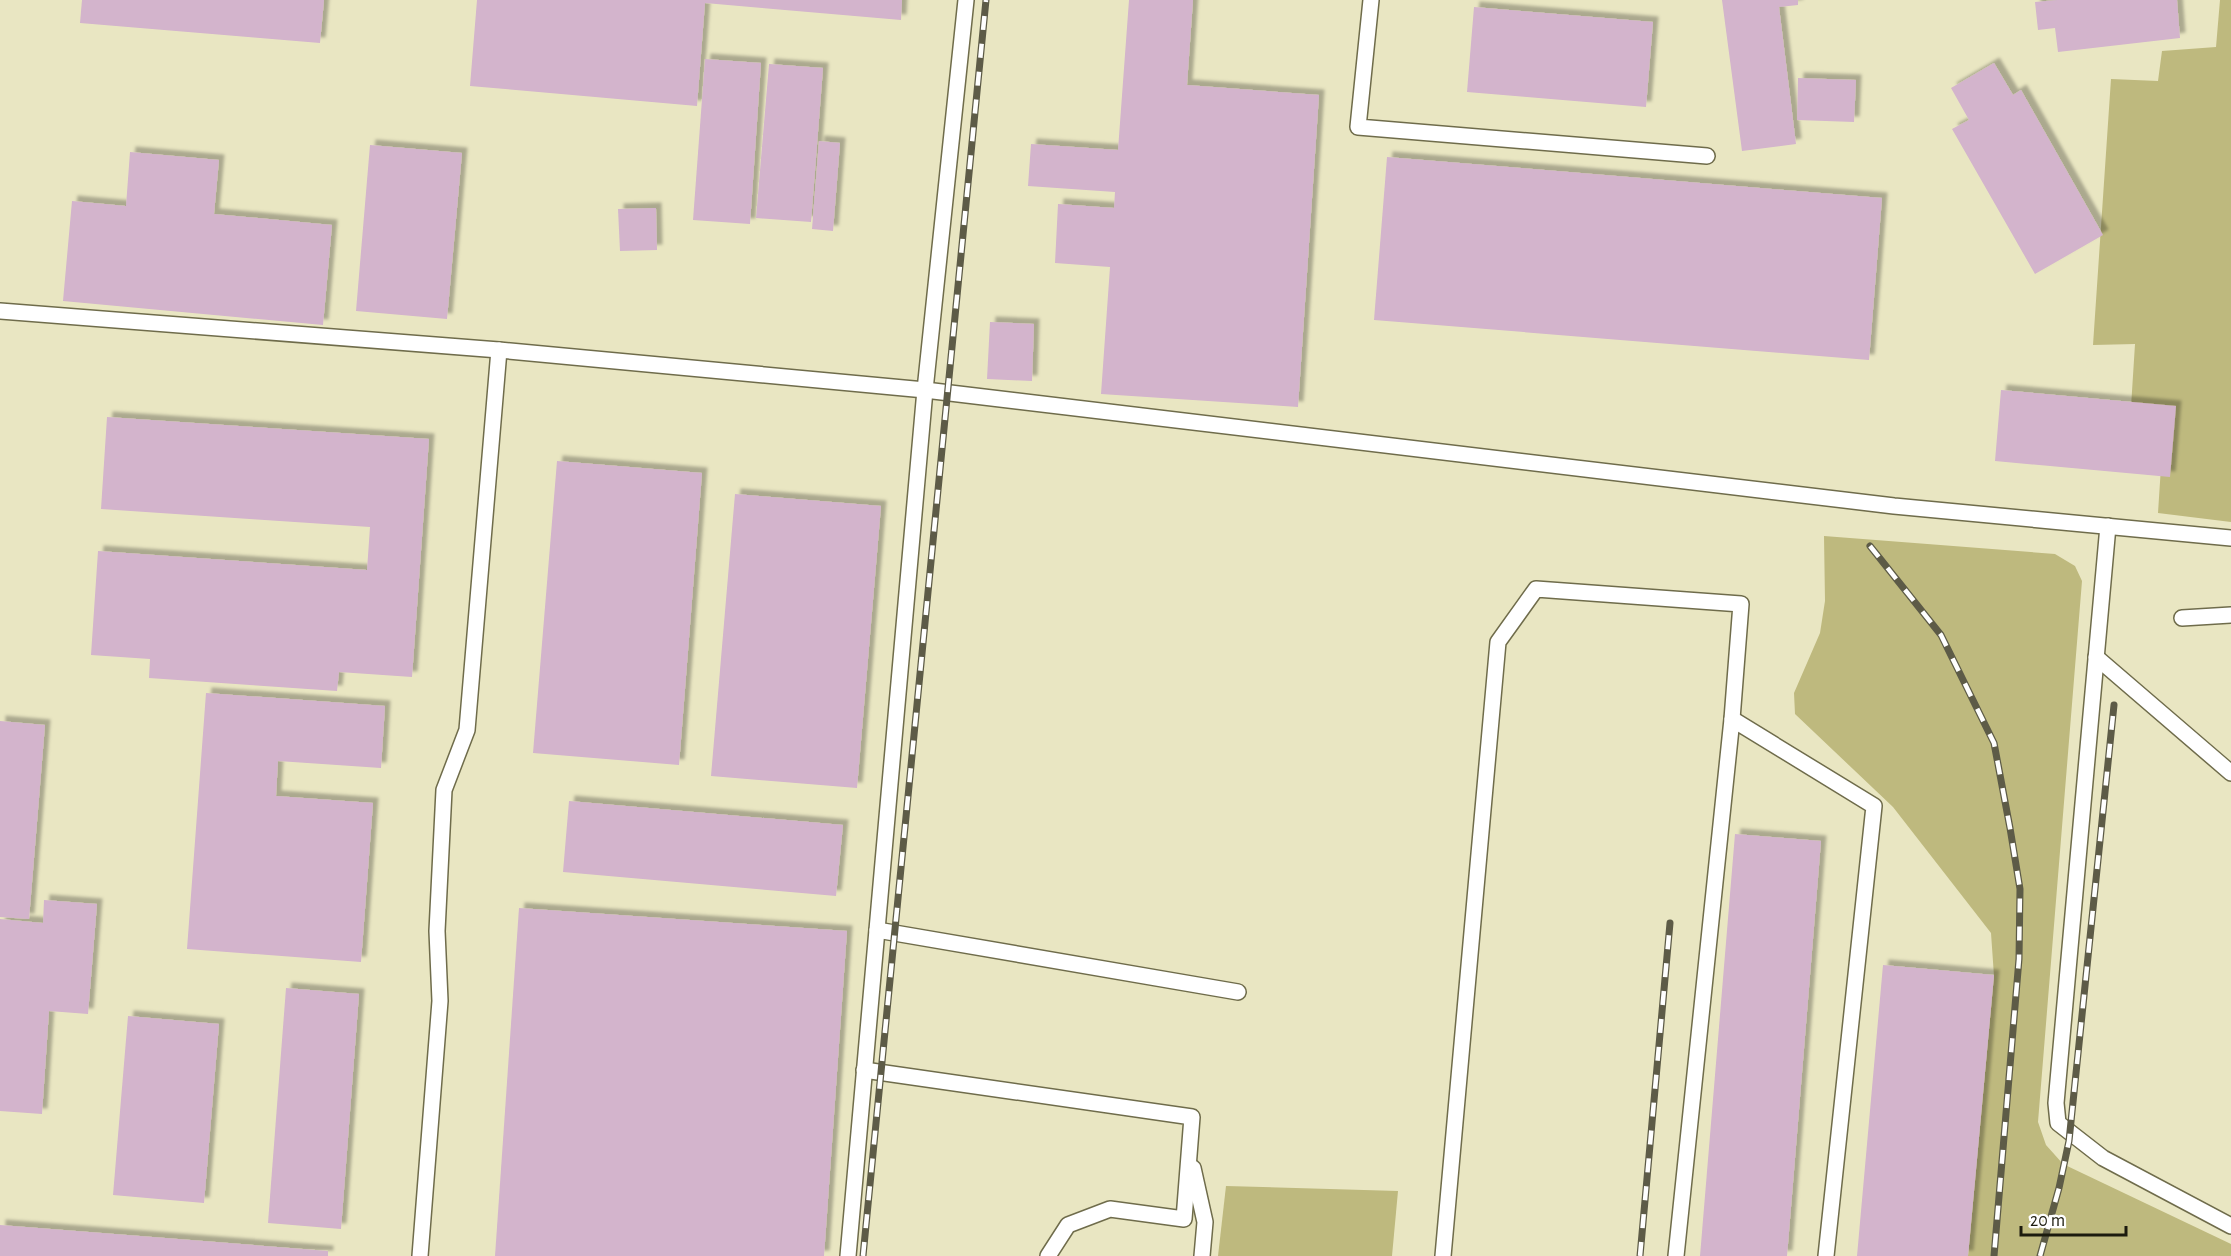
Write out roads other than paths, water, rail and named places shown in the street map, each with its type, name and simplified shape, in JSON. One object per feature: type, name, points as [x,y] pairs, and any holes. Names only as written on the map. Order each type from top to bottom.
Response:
[{"type":"lane","points":[[848,1256],[925,390],[966,0]]},
{"type":"lane","points":[[1371,0],[1358,127],[1707,156]]},
{"type":"lane","points":[[0,311],[499,350],[925,390],[1894,506],[2231,538]]},
{"type":"lane","points":[[420,1256],[440,1001],[437,931],[444,790],[467,730],[499,350]]},
{"type":"lane","points":[[2109,526],[2056,1103],[2058,1123],[2103,1158],[2231,1226]]},
{"type":"lane","points":[[1443,1256],[1498,642],[1536,590],[1741,604],[1732,719],[1676,1256]]},
{"type":"lane","points":[[2182,618],[2231,615]]},
{"type":"lane","points":[[2096,657],[2231,773]]},
{"type":"lane","points":[[1732,719],[1874,806],[1826,1256]]},
{"type":"lane","points":[[877,930],[1238,992]]},
{"type":"lane","points":[[864,1070],[1192,1117],[1184,1219],[1110,1209],[1068,1225],[1048,1256]]},
{"type":"lane","points":[[1189,1151],[1205,1222],[1202,1256]]},
{"type":"railway","points":[[863,1256],[986,0]]},
{"type":"railway","points":[[1870,546],[1941,635],[1994,743],[2010,828],[2020,889],[2019,959],[1994,1256]]},
{"type":"railway","points":[[2040,1256],[2069,1141],[2114,705]]},
{"type":"railway","points":[[1640,1256],[1670,923]]}]
